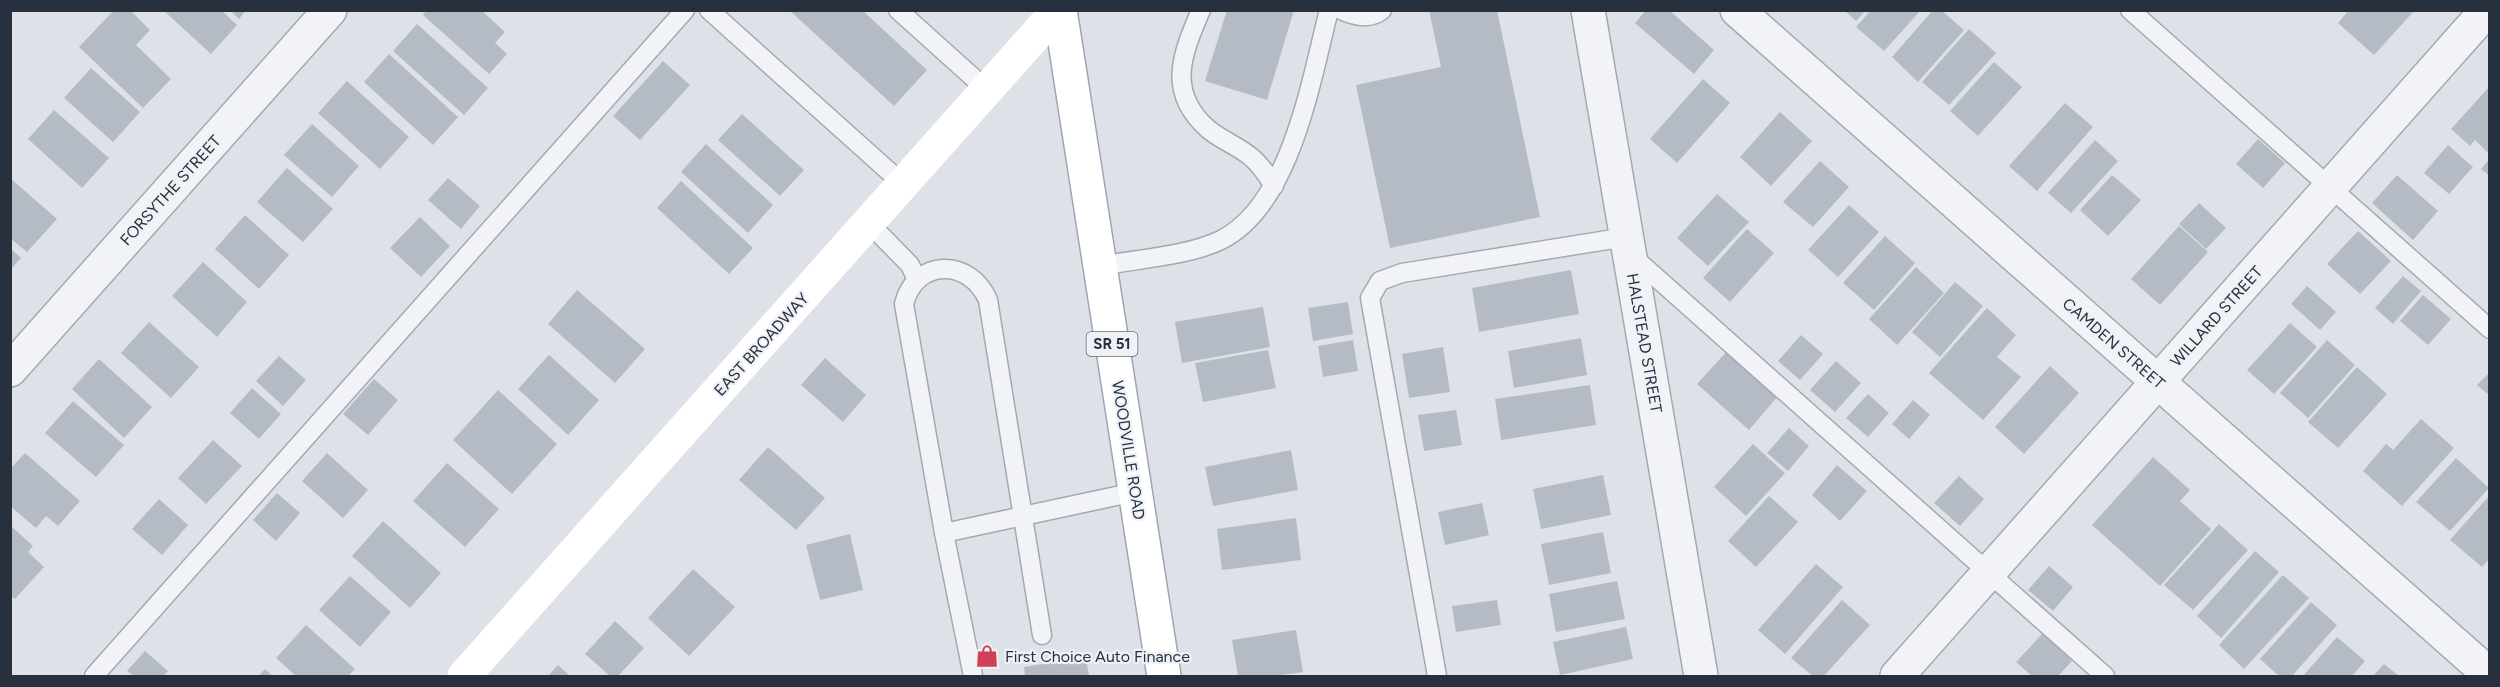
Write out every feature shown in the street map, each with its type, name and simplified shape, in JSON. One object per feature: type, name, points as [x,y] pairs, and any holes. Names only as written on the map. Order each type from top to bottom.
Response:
[{"type":"street","name":"FORSYTHE STREET","points":[[10,370],[330,10]]},
{"type":"street","name":"EAST BROADWAY","points":[[464,676],[1059,10]]},
{"type":"street","name":"WOODVILLE ROAD","points":[[1059,10],[1164,676]]},
{"type":"street","name":"HALSTEAD STREET","points":[[1588,10],[1704,673]]},
{"type":"street","name":"CAMDEN STREET","points":[[1737,10],[2490,675]]},
{"type":"street","name":"WILLARD STREET","points":[[1897,676],[2487,10]]},
{"type":"lane","points":[[94,676],[685,10]]},
{"type":"lane","points":[[709,10],[903,184]]},
{"type":"lane","points":[[898,10],[987,90]]},
{"type":"lane","points":[[1201,10],[1180,65],[1182,85],[1192,110],[1209,129],[1252,157],[1274,186]]},
{"type":"lane","points":[[1100,266],[1185,250],[1220,240],[1240,228],[1256,212],[1274,186],[1304,112],[1329,10]]},
{"type":"lane","points":[[1341,10],[1351,15],[1367,16],[1382,10]]},
{"type":"lane","points":[[2130,10],[2490,329]]},
{"type":"lane","points":[[869,223],[910,265],[917,280]]},
{"type":"lane","points":[[1437,676],[1370,298],[1380,280],[1402,273],[1628,245],[1988,573],[2105,676]]},
{"type":"lane","points":[[973,676],[944,533],[904,304],[907,292],[917,280],[936,270],[953,268],[970,275],[981,286],[988,300],[1042,635]]},
{"type":"lane","points":[[944,533],[1136,492]]},
{"type":"building","points":[[114,10],[130,10],[150,30],[136,45],[171,79],[143,108],[79,47]]},
{"type":"building","points":[[163,10],[221,10],[237,25],[211,54]]},
{"type":"building","points":[[230,10],[246,10],[239,19]]},
{"type":"building","points":[[427,10],[481,10],[505,32],[495,43],[507,54],[489,74],[423,15]]},
{"type":"building","points":[[789,10],[862,10],[927,70],[894,106]]},
{"type":"building","points":[[1227,10],[1294,10],[1267,100],[1205,81]]},
{"type":"building","points":[[1429,10],[1497,10],[1540,217],[1390,248],[1356,85],[1441,67]]},
{"type":"building","points":[[1646,10],[1669,10],[1714,50],[1694,74],[1635,23]]},
{"type":"building","points":[[1844,10],[1866,10],[1856,21]]},
{"type":"building","points":[[1871,10],[1921,10],[1884,51],[1856,27]]},
{"type":"building","points":[[1933,10],[1941,10],[1964,30],[1918,82],[1892,57]]},
{"type":"building","points":[[2349,10],[2415,10],[2374,55],[2338,23]]},
{"type":"building","points":[[417,24],[488,88],[464,115],[393,51]]},
{"type":"building","points":[[1969,29],[1996,53],[1949,105],[1922,82]]},
{"type":"building","points":[[389,54],[458,117],[433,145],[364,82]]},
{"type":"building","points":[[663,61],[690,85],[640,140],[613,116]]},
{"type":"building","points":[[1994,62],[2022,87],[1978,136],[1950,111]]},
{"type":"building","points":[[91,68],[140,112],[113,142],[64,98]]},
{"type":"building","points":[[1703,79],[1730,103],[1677,163],[1650,139]]},
{"type":"building","points":[[347,81],[409,137],[380,169],[318,113]]},
{"type":"building","points":[[2490,86],[2490,149],[2487,152],[2475,140],[2470,146],[2451,129]]},
{"type":"building","points":[[2065,103],[2093,127],[2037,191],[2009,166]]},
{"type":"building","points":[[54,110],[109,158],[82,188],[28,139]]},
{"type":"building","points":[[1780,112],[1812,141],[1771,186],[1740,157]]},
{"type":"building","points":[[742,114],[804,170],[780,196],[718,140]]},
{"type":"building","points":[[312,124],[359,166],[332,197],[284,155]]},
{"type":"building","points":[[2258,139],[2285,163],[2263,188],[2236,164]]},
{"type":"building","points":[[2095,140],[2118,161],[2071,213],[2048,193]]},
{"type":"building","points":[[706,144],[773,205],[748,233],[681,172]]},
{"type":"building","points":[[2448,145],[2473,167],[2449,194],[2424,173]]},
{"type":"building","points":[[2490,158],[2490,176],[2481,169]]},
{"type":"building","points":[[1820,161],[1849,187],[1813,227],[1783,202]]},
{"type":"building","points":[[287,168],[333,209],[303,242],[257,202]]},
{"type":"building","points":[[2112,175],[2141,200],[2108,236],[2080,210]]},
{"type":"building","points":[[2397,175],[2438,211],[2413,240],[2372,203]]},
{"type":"building","points":[[10,178],[57,219],[27,252],[10,238]]},
{"type":"building","points":[[448,178],[480,206],[461,229],[428,200]]},
{"type":"building","points":[[681,181],[753,248],[729,274],[657,208]]},
{"type":"building","points":[[1717,194],[1749,222],[1708,266],[1677,238]]},
{"type":"building","points":[[2199,203],[2226,228],[2206,249],[2179,224]]},
{"type":"building","points":[[1849,205],[1879,232],[1838,277],[1808,250]]},
{"type":"building","points":[[245,215],[289,255],[259,289],[215,249]]},
{"type":"building","points":[[420,217],[450,246],[421,277],[390,248]]},
{"type":"building","points":[[2179,226],[2208,252],[2160,305],[2131,279]]},
{"type":"building","points":[[1747,229],[1774,253],[1730,302],[1703,278]]},
{"type":"building","points":[[2358,231],[2391,261],[2360,294],[2327,264]]},
{"type":"building","points":[[1885,236],[1915,263],[1874,310],[1843,283]]},
{"type":"building","points":[[10,248],[21,258],[10,270]]},
{"type":"building","points":[[203,262],[247,302],[217,337],[172,296]]},
{"type":"building","points":[[1916,267],[1944,293],[1897,345],[1869,319]]},
{"type":"building","points":[[1571,270],[1579,314],[1479,332],[1472,288]]},
{"type":"building","points":[[2403,276],[2421,291],[2393,324],[2375,308]]},
{"type":"building","points":[[1955,282],[1983,306],[1940,357],[1912,332]]},
{"type":"building","points":[[2307,286],[2336,312],[2320,330],[2291,304]]},
{"type":"building","points":[[577,290],[645,349],[615,383],[548,324]]},
{"type":"building","points":[[2423,295],[2451,319],[2428,345],[2400,321]]},
{"type":"building","points":[[1348,302],[1353,334],[1313,341],[1308,308]]},
{"type":"building","points":[[1263,307],[1270,347],[1182,363],[1175,322]]},
{"type":"building","points":[[1987,308],[2016,335],[1997,357],[2021,377],[1983,420],[1929,373]]},
{"type":"building","points":[[149,322],[199,367],[171,398],[121,353]]},
{"type":"building","points":[[2290,323],[2317,347],[2274,394],[2247,370]]},
{"type":"building","points":[[1801,335],[1823,354],[1800,380],[1778,361]]},
{"type":"building","points":[[1581,338],[1587,375],[1514,388],[1508,351]]},
{"type":"building","points":[[1353,340],[1358,371],[1323,377],[1318,346]]},
{"type":"building","points":[[2327,340],[2355,365],[2308,418],[2280,393]]},
{"type":"building","points":[[1443,347],[1450,392],[1409,398],[1402,354]]},
{"type":"building","points":[[1268,350],[1276,388],[1203,402],[1195,363]]},
{"type":"building","points":[[1727,351],[1778,396],[1749,430],[1697,384]]},
{"type":"building","points":[[549,355],[599,400],[568,435],[518,389]]},
{"type":"building","points":[[279,356],[306,380],[283,406],[256,381]]},
{"type":"building","points":[[825,358],[866,395],[843,422],[801,385]]},
{"type":"building","points":[[99,359],[152,407],[124,438],[72,389]]},
{"type":"building","points":[[1836,361],[1861,383],[1835,412],[1810,390]]},
{"type":"building","points":[[2050,366],[2079,393],[2024,454],[1995,427]]},
{"type":"building","points":[[2357,367],[2387,394],[2338,448],[2308,422]]},
{"type":"building","points":[[2490,372],[2490,396],[2477,385]]},
{"type":"building","points":[[374,379],[398,400],[368,435],[343,414]]},
{"type":"building","points":[[1590,385],[1596,425],[1501,440],[1495,399]]},
{"type":"building","points":[[252,388],[281,414],[259,439],[230,413]]},
{"type":"building","points":[[498,390],[557,444],[512,494],[453,440]]},
{"type":"building","points":[[1868,394],[1889,413],[1868,437],[1846,418]]},
{"type":"building","points":[[1913,400],[1930,415],[1909,439],[1892,424]]},
{"type":"building","points":[[73,401],[124,445],[96,477],[45,433]]},
{"type":"building","points":[[1456,410],[1462,445],[1424,451],[1418,415]]},
{"type":"building","points":[[2421,419],[2454,448],[2402,506],[2363,471],[2386,444],[2393,450]]},
{"type":"building","points":[[1789,428],[1809,446],[1788,471],[1767,453]]},
{"type":"building","points":[[213,440],[242,466],[206,504],[178,478]]},
{"type":"building","points":[[1753,444],[1785,473],[1746,516],[1714,487]]},
{"type":"building","points":[[768,447],[825,498],[796,530],[739,480]]},
{"type":"building","points":[[1291,450],[1298,490],[1213,506],[1205,467]]},
{"type":"building","points":[[25,453],[80,501],[58,526],[46,516],[36,528],[10,506],[10,469]]},
{"type":"building","points":[[327,453],[368,490],[343,518],[302,481]]},
{"type":"building","points":[[2153,457],[2190,490],[2180,501],[2211,529],[2160,586],[2092,525]]},
{"type":"building","points":[[2456,458],[2489,488],[2450,531],[2416,502]]},
{"type":"building","points":[[447,463],[499,509],[465,547],[413,501]]},
{"type":"building","points":[[1837,465],[1867,491],[1840,521],[1812,495]]},
{"type":"building","points":[[1603,475],[1611,515],[1541,529],[1533,489]]},
{"type":"building","points":[[1959,476],[1984,499],[1960,526],[1934,503]]},
{"type":"building","points":[[277,493],[300,513],[276,541],[253,520]]},
{"type":"building","points":[[2490,495],[2490,558],[2482,567],[2450,540]]},
{"type":"building","points":[[1769,496],[1798,522],[1756,567],[1728,541]]},
{"type":"building","points":[[159,499],[188,525],[162,555],[132,529]]},
{"type":"building","points":[[1482,503],[1489,535],[1445,545],[1438,512]]},
{"type":"building","points":[[1296,518],[1301,560],[1222,570],[1217,529]]},
{"type":"building","points":[[383,521],[441,573],[410,608],[352,556]]},
{"type":"building","points":[[2219,524],[2248,550],[2193,610],[2164,585]]},
{"type":"building","points":[[10,525],[33,546],[28,552],[44,567],[15,599],[10,595]]},
{"type":"building","points":[[1603,532],[1611,573],[1549,585],[1541,544]]},
{"type":"building","points":[[850,534],[863,590],[820,600],[806,545]]},
{"type":"building","points":[[2255,551],[2279,572],[2221,638],[2197,616]]},
{"type":"building","points":[[1816,564],[1843,587],[1785,654],[1758,630]]},
{"type":"building","points":[[2049,566],[2073,587],[2053,611],[2028,590]]},
{"type":"building","points":[[693,569],[735,607],[689,656],[648,618]]},
{"type":"building","points":[[2283,575],[2309,598],[2244,669],[2219,645]]},
{"type":"building","points":[[350,576],[391,612],[360,647],[319,610]]},
{"type":"building","points":[[1617,581],[1625,619],[1556,632],[1549,594]]},
{"type":"building","points":[[1497,600],[1501,625],[1456,632],[1452,606]]},
{"type":"building","points":[[1842,600],[1870,625],[1824,676],[1813,676],[1791,658]]},
{"type":"building","points":[[2311,602],[2337,625],[2292,676],[2279,676],[2260,659]]},
{"type":"building","points":[[615,621],[644,648],[618,676],[610,676],[585,654]]},
{"type":"building","points":[[306,625],[355,669],[348,676],[296,676],[276,658]]},
{"type":"building","points":[[1626,627],[1633,659],[1560,675],[1553,642]]},
{"type":"building","points":[[1296,630],[1303,672],[1273,676],[1238,676],[1232,640]]},
{"type":"building","points":[[2043,633],[2072,661],[2058,676],[2032,676],[2016,662]]},
{"type":"building","points":[[2337,637],[2365,661],[2352,676],[2303,676]]},
{"type":"building","points":[[145,651],[168,671],[163,676],[134,676],[127,671]]},
{"type":"building","points":[[1086,657],[1089,676],[1025,676],[1024,667]]},
{"type":"building","points":[[2384,664],[2399,676],[2373,676]]},
{"type":"building","points":[[558,665],[570,676],[548,676]]},
{"type":"building","points":[[265,669],[273,676],[258,676]]},
{"type":"place","name":"First Choice Auto Finance","points":[[987,656]]}]
